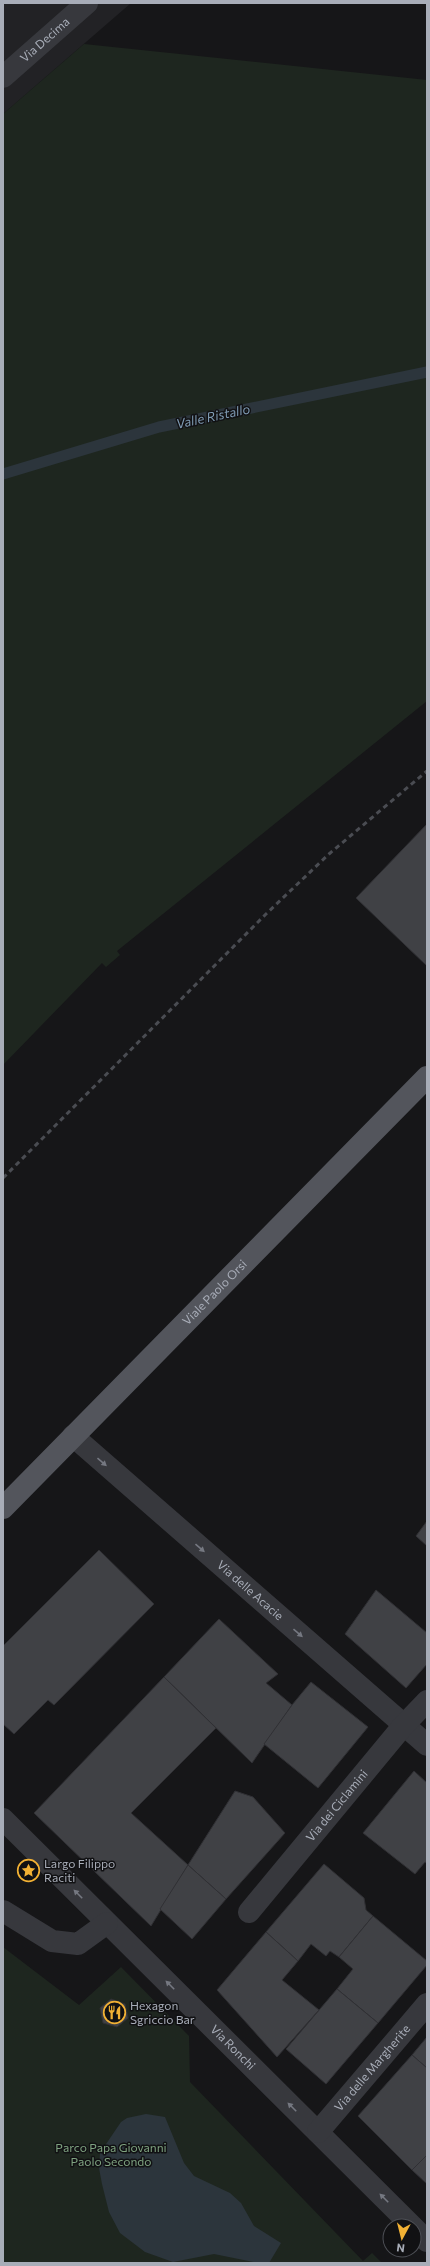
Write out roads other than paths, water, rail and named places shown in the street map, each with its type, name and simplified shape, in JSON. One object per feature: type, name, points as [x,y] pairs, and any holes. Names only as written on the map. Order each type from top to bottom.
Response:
[{"type":"main road","name":"Viale Paolo Orsi","points":[[3,1508],[427,1077]]},
{"type":"street","name":"Via Decima","points":[[3,77],[87,3]]},
{"type":"street","name":"Via delle Acacie","points":[[73,1436],[403,1726],[427,1745]]},
{"type":"street","name":"Via dei Ciclamini","points":[[249,1912],[403,1726],[427,1701]]},
{"type":"street","name":"Via Ronchi","points":[[3,1819],[404,2218]]},
{"type":"street","points":[[3,1911],[52,1941],[78,1944],[107,1923]]},
{"type":"street","name":"Via delle Margherite","points":[[318,2132],[427,2004]]},
{"type":"waterway","name":"Valle Ristallo","points":[[3,474],[159,427],[427,372]]},
{"type":"railway","points":[[3,1178],[266,914],[329,854],[427,771]]},
{"type":"place","name":"Largo Filippo Raciti","points":[[29,1871]]},
{"type":"place","name":"Hexagon Sgriccio Bar","points":[[114,2013]]},
{"type":"park label","name":"Parco Papa Giovanni Paolo Secondo","points":[[111,2155]]}]
